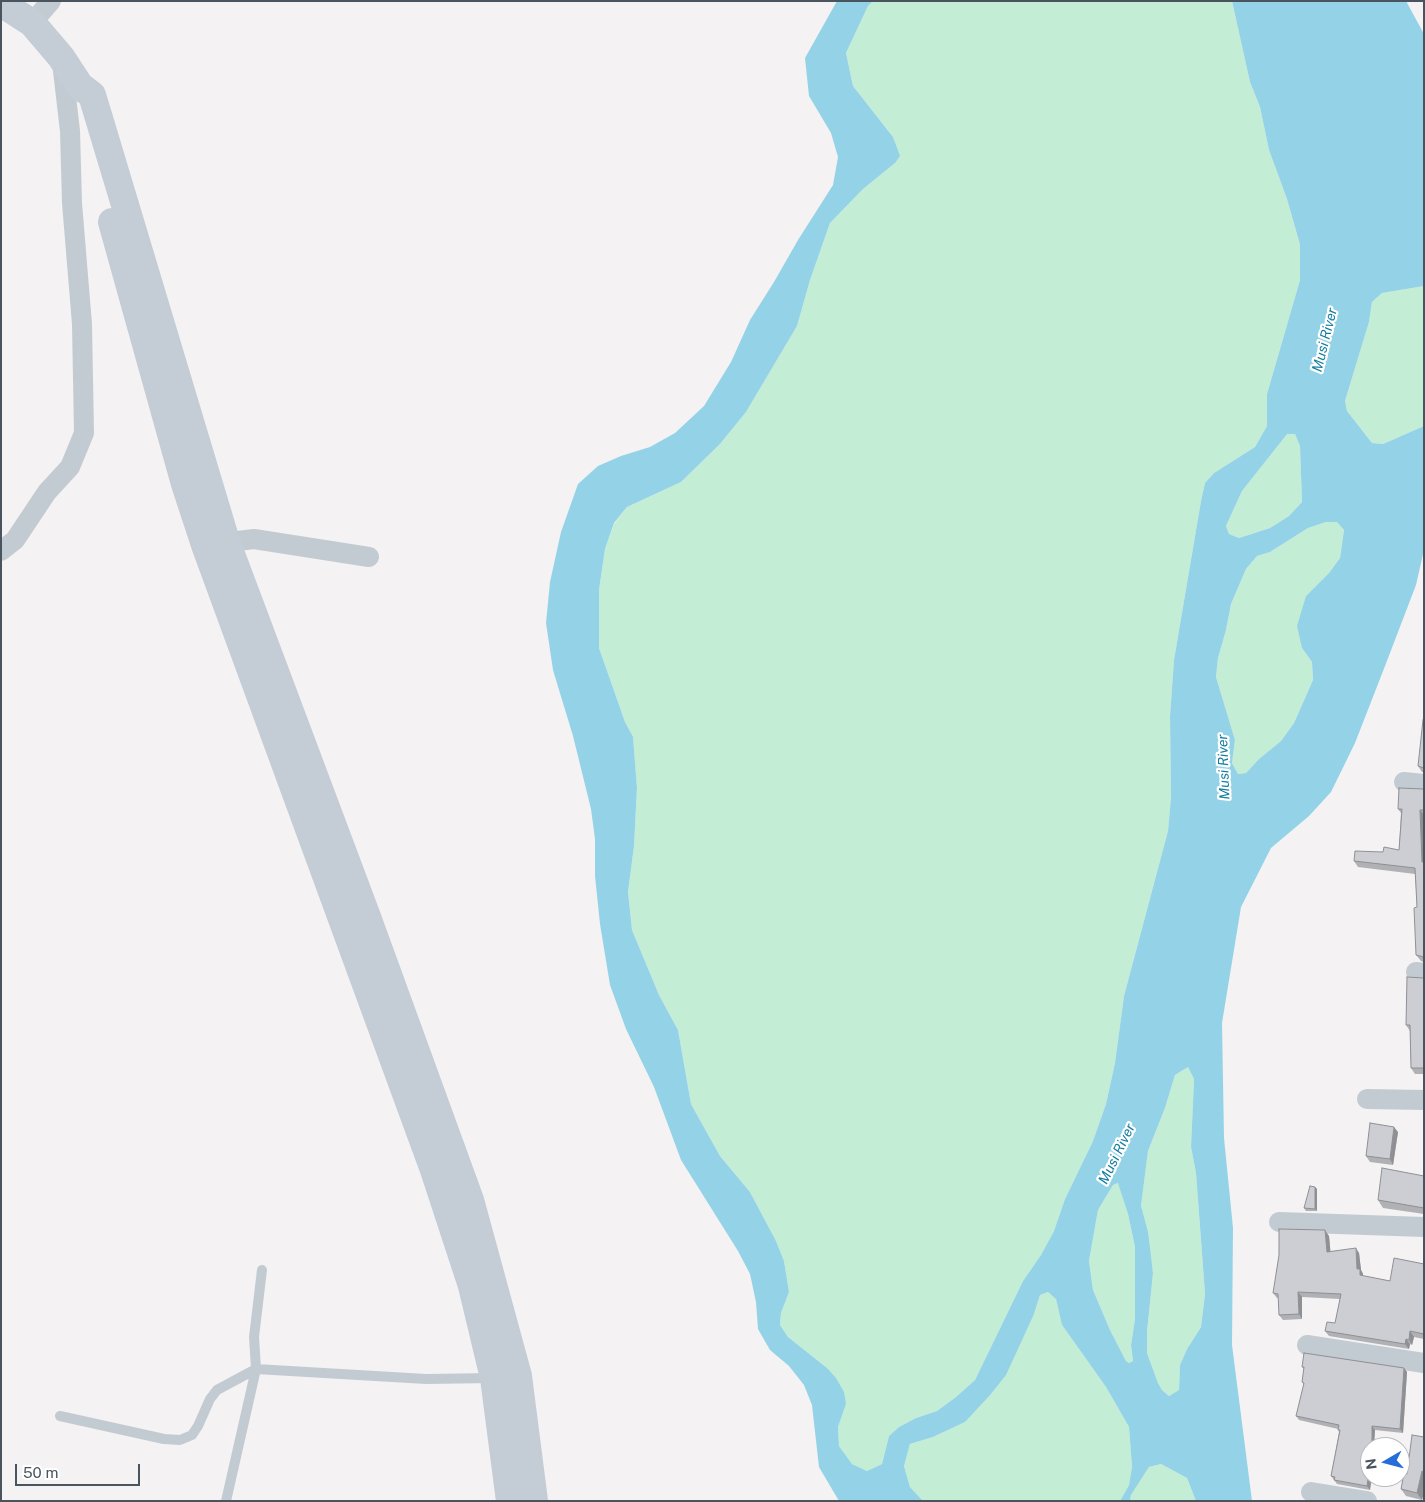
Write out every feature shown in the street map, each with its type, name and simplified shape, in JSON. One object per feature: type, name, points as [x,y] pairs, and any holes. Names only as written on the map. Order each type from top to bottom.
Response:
[{"type":"street","points":[[32,23],[51,1]]},
{"type":"street","points":[[1,3],[32,23],[61,57],[80,86],[92,95],[216,543],[363,908],[470,1200],[506,1377],[534,1501]]},
{"type":"street","points":[[1,550],[15,540],[47,492],[70,467],[84,433],[82,324],[72,202],[70,131],[61,57]]},
{"type":"street","points":[[216,543],[254,539],[369,557]]},
{"type":"street","points":[[1367,1099],[1424,1100]]},
{"type":"street","points":[[1279,1222],[1424,1227]]},
{"type":"street","points":[[1307,1345],[1424,1363]]},
{"type":"street","points":[[506,1377],[510,1501]]},
{"type":"street","points":[[1311,1492],[1367,1501]]},
{"type":"lane","points":[[226,1501],[256,1369],[254,1337],[262,1270]]},
{"type":"lane","points":[[60,1416],[164,1439],[180,1440],[192,1435],[210,1399],[217,1390],[256,1369],[426,1379],[506,1377]]},
{"type":"green space","points":[[873,1],[1232,1],[1250,82],[1260,107],[1269,150],[1287,199],[1300,246],[1300,280],[1267,394],[1267,426],[1255,447],[1214,473],[1205,483],[1174,660],[1170,716],[1171,797],[1168,831],[1124,996],[1115,1063],[1106,1104],[1093,1141],[1065,1199],[1054,1231],[1041,1255],[1023,1281],[975,1380],[937,1411],[916,1418],[899,1427],[889,1436],[882,1464],[867,1471],[852,1464],[839,1446],[838,1427],[846,1404],[827,1368],[788,1337],[780,1325],[781,1313],[789,1292],[784,1261],[776,1241],[750,1192],[720,1156],[691,1104],[678,1030],[659,995],[632,930],[628,892],[634,846],[637,788],[633,738],[625,722],[599,648],[599,590],[605,549],[614,524],[627,507],[681,482],[720,444],[746,412],[797,326],[810,280],[830,223],[863,189],[895,163],[893,137],[853,86],[846,53],[868,6]]},
{"type":"green space","points":[[1424,286],[1424,426],[1383,444],[1372,443],[1347,411],[1345,401],[1369,322],[1372,302],[1382,293]]},
{"type":"green space","points":[[1287,433],[1295,434],[1300,446],[1302,502],[1289,516],[1270,528],[1239,538],[1229,534],[1226,526],[1242,491]]},
{"type":"green space","points":[[1326,522],[1337,522],[1344,530],[1340,558],[1329,573],[1306,596],[1302,648],[1312,662],[1313,680],[1294,723],[1281,741],[1259,759],[1246,773],[1238,774],[1232,763],[1235,740],[1216,677],[1218,658],[1231,604],[1246,569],[1257,556],[1270,552],[1308,528]]},
{"type":"green space","points":[[1188,1067],[1194,1079],[1191,1147],[1196,1173],[1205,1294],[1201,1327],[1187,1349],[1180,1365],[1179,1390],[1169,1396],[1158,1383],[1147,1353],[1147,1332],[1153,1273],[1141,1206],[1148,1151],[1165,1108],[1175,1075]]},
{"type":"green space","points":[[1119,1183],[1135,1247],[1135,1319],[1131,1345],[1133,1361],[1129,1363],[1126,1361],[1110,1330],[1093,1290],[1089,1261],[1098,1210],[1113,1185]]},
{"type":"green space","points":[[1048,1292],[1056,1298],[1062,1325],[1106,1387],[1129,1427],[1132,1467],[1129,1485],[1120,1501],[923,1501],[910,1487],[904,1466],[910,1444],[933,1437],[965,1422],[1034,1314],[1040,1295]]},
{"type":"green space","points":[[1161,1464],[1187,1478],[1196,1501],[1130,1501],[1131,1495],[1149,1467]]},
{"type":"water","name":"Musi River","points":[[837,1],[873,1],[868,6],[846,53],[853,86],[893,137],[900,156],[895,163],[863,189],[830,223],[810,280],[797,326],[746,412],[720,444],[681,482],[627,507],[614,523],[605,549],[599,590],[599,648],[625,722],[633,737],[637,788],[634,846],[628,892],[632,930],[659,995],[678,1030],[691,1104],[720,1156],[750,1192],[776,1241],[784,1261],[789,1292],[781,1313],[780,1325],[788,1337],[827,1368],[836,1378],[844,1392],[846,1404],[838,1427],[839,1446],[852,1464],[867,1471],[882,1464],[889,1436],[899,1427],[916,1418],[937,1411],[975,1380],[1023,1281],[1041,1255],[1054,1231],[1065,1199],[1093,1141],[1106,1104],[1115,1063],[1124,996],[1168,831],[1171,797],[1170,716],[1174,660],[1205,483],[1214,473],[1255,447],[1267,426],[1267,394],[1300,280],[1300,245],[1287,199],[1269,150],[1260,107],[1250,82],[1232,1],[1406,1],[1424,34],[1424,286],[1382,293],[1372,302],[1369,322],[1345,401],[1347,411],[1372,443],[1383,444],[1424,426],[1424,550],[1416,585],[1385,666],[1355,743],[1331,792],[1309,816],[1271,848],[1241,907],[1222,1023],[1224,1138],[1233,1228],[1232,1345],[1252,1501],[1196,1501],[1187,1478],[1161,1464],[1149,1467],[1131,1495],[1130,1501],[1120,1501],[1129,1485],[1132,1467],[1129,1427],[1106,1387],[1062,1325],[1056,1299],[1048,1292],[1040,1295],[1034,1314],[1006,1375],[990,1395],[965,1422],[933,1437],[910,1444],[904,1466],[910,1487],[923,1501],[839,1501],[819,1467],[812,1405],[804,1385],[789,1366],[770,1350],[758,1329],[756,1302],[750,1274],[738,1251],[681,1160],[654,1087],[626,1029],[610,985],[600,924],[595,876],[595,839],[591,809],[573,736],[553,670],[546,623],[550,582],[561,532],[578,484],[598,466],[650,447],[675,433],[704,406],[731,362],[750,320],[833,185],[838,157],[831,133],[809,96],[805,58]],"holes":[[[1287,434],[1295,434],[1300,446],[1302,502],[1289,516],[1270,528],[1239,538],[1229,534],[1226,526],[1242,491]],[[1326,522],[1337,522],[1344,530],[1340,558],[1329,573],[1306,596],[1297,626],[1302,648],[1312,662],[1313,680],[1294,723],[1281,741],[1259,759],[1246,773],[1238,774],[1232,763],[1235,740],[1216,677],[1218,658],[1231,604],[1246,569],[1257,556],[1270,552],[1308,528]],[[1188,1067],[1194,1079],[1191,1147],[1196,1173],[1205,1294],[1201,1327],[1187,1349],[1180,1365],[1179,1390],[1169,1396],[1158,1383],[1147,1353],[1147,1332],[1153,1273],[1148,1232],[1141,1206],[1148,1151],[1165,1108],[1175,1075]],[[1118,1183],[1128,1214],[1135,1247],[1135,1319],[1131,1345],[1133,1361],[1129,1363],[1126,1361],[1110,1330],[1093,1290],[1089,1261],[1098,1210],[1113,1185]]]},
{"type":"building","points":[[1424,721],[1424,768],[1418,766]]},
{"type":"building","points":[[1399,788],[1424,789],[1424,810],[1420,810],[1422,862],[1424,862],[1424,957],[1416,955],[1414,908],[1417,907],[1415,868],[1354,861],[1355,851],[1383,852],[1384,847],[1399,850],[1402,809],[1398,809]]},
{"type":"building","points":[[1407,977],[1424,978],[1424,1068],[1411,1068],[1410,1025],[1406,1025]]},
{"type":"building","points":[[1370,1123],[1394,1127],[1390,1159],[1366,1156]]},
{"type":"building","points":[[1382,1168],[1424,1176],[1424,1208],[1378,1200]]},
{"type":"building","points":[[1310,1186],[1315,1187],[1315,1209],[1304,1208]]},
{"type":"building","points":[[1279,1229],[1325,1230],[1327,1252],[1356,1248],[1357,1269],[1360,1269],[1360,1275],[1390,1281],[1394,1258],[1424,1264],[1424,1334],[1410,1331],[1409,1340],[1406,1339],[1405,1344],[1325,1331],[1327,1322],[1335,1323],[1341,1294],[1298,1292],[1299,1314],[1279,1315],[1278,1294],[1273,1293],[1279,1255]]},
{"type":"building","points":[[1304,1353],[1404,1368],[1400,1429],[1372,1426],[1372,1437],[1360,1437],[1360,1485],[1334,1480],[1335,1477],[1331,1476],[1340,1430],[1338,1430],[1339,1425],[1296,1416],[1304,1383],[1302,1382],[1304,1367],[1302,1367]]},
{"type":"building","points":[[1412,1435],[1424,1437],[1424,1472],[1422,1471],[1417,1493],[1401,1489],[1401,1487],[1410,1487]]}]
